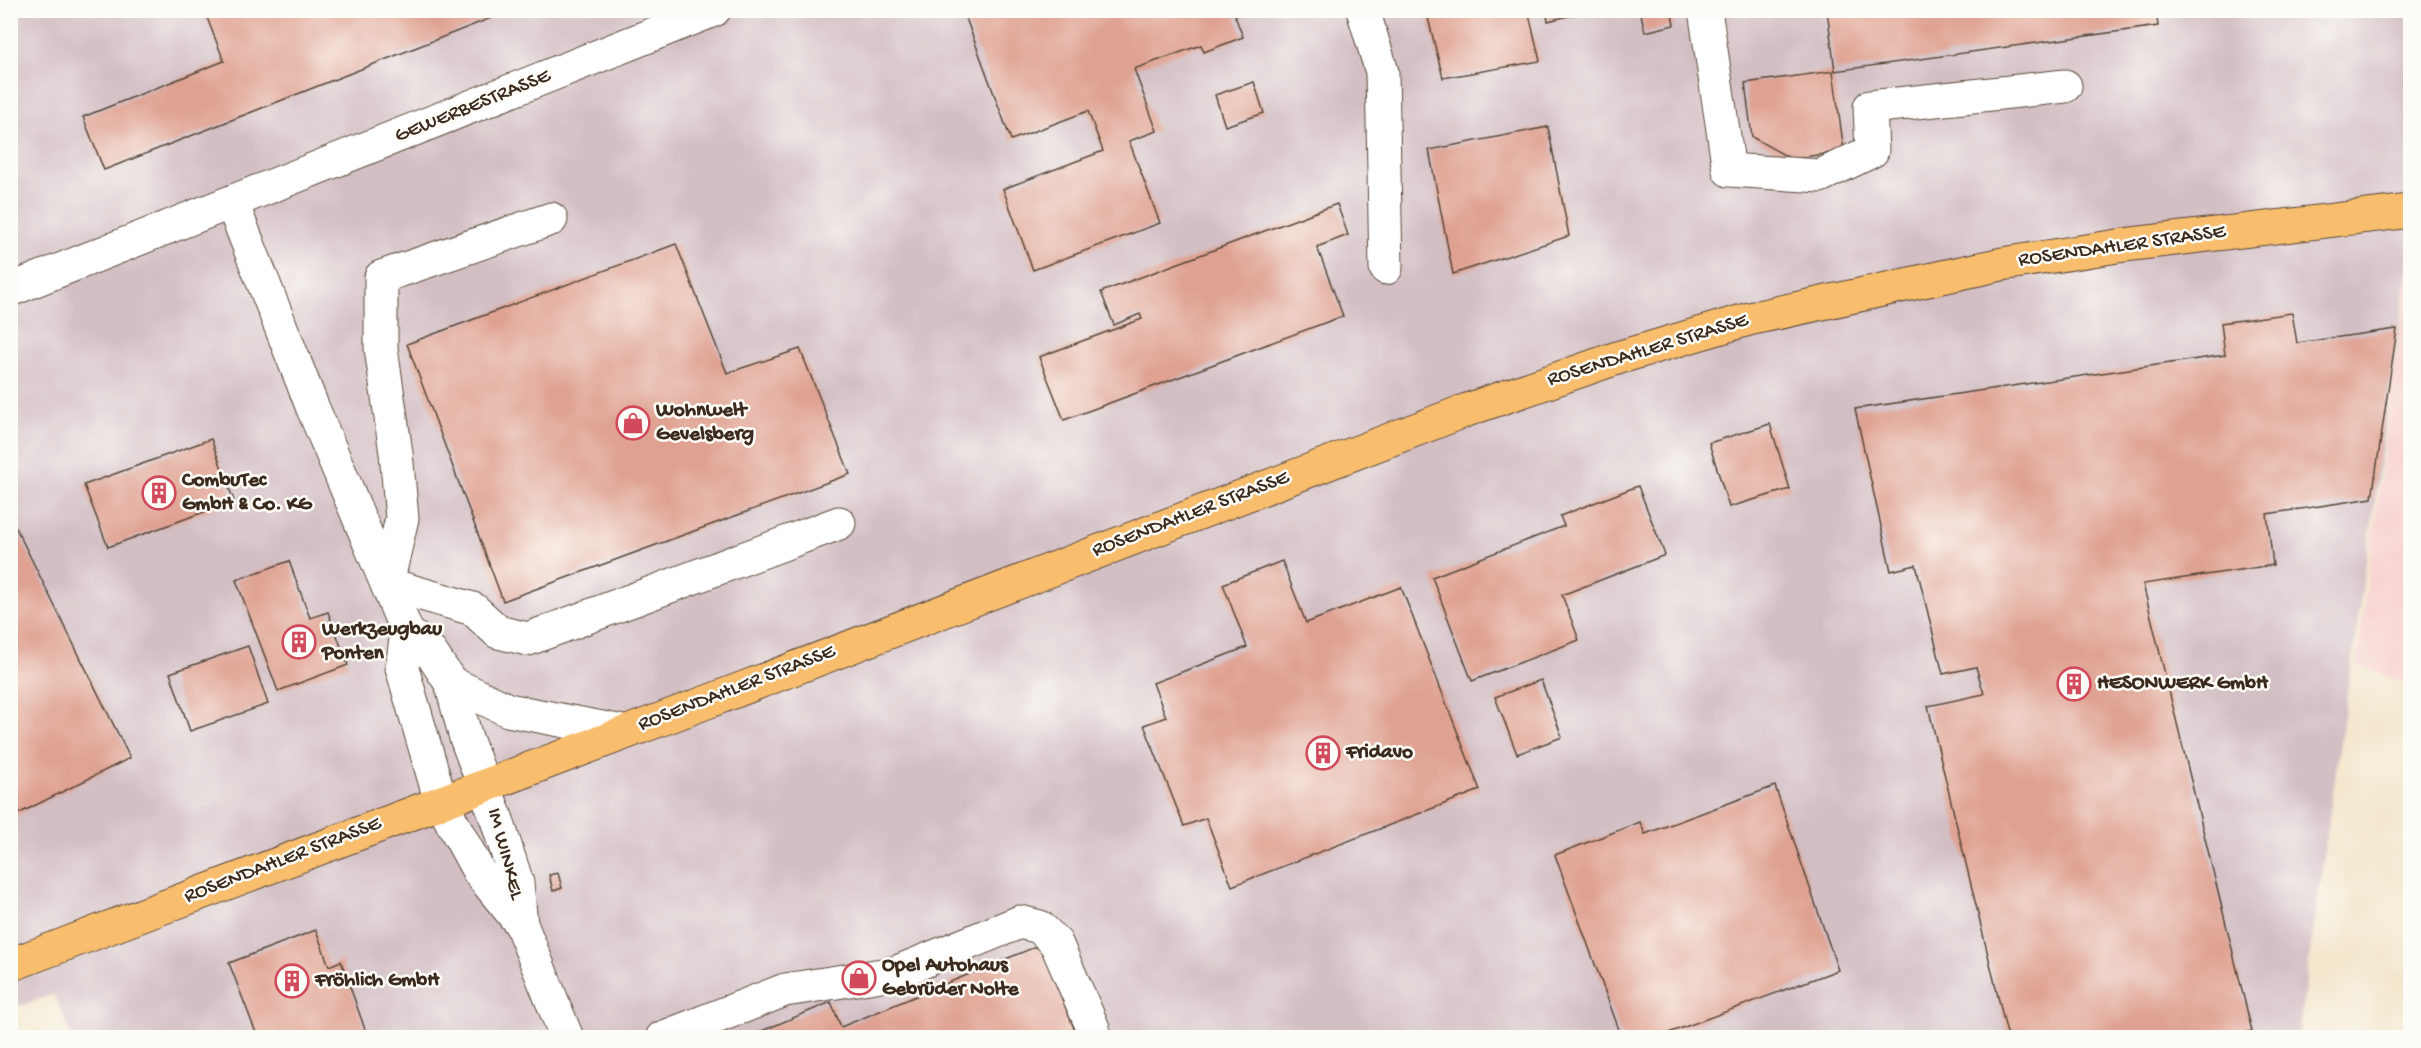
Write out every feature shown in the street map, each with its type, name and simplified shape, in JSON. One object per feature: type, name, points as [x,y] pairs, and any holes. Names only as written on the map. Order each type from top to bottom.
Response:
[{"type":"main road","name":"ROSENDAHLER STRASSE","points":[[10,965],[707,702],[1467,410],[1628,354],[1749,319],[2001,264],[2124,245],[2410,211]]},
{"type":"street","name":"GEWERBESTRASSE","points":[[10,290],[714,10]]},
{"type":"street","points":[[1363,10],[1382,72],[1386,268]]},
{"type":"street","points":[[1705,10],[1729,170],[1820,176],[1872,152],[1870,106],[2065,86]]},
{"type":"street","points":[[232,203],[312,406],[407,632],[430,653],[451,683],[466,738],[484,785]]},
{"type":"street","points":[[387,584],[402,518],[396,453],[381,348],[381,277],[551,219]]},
{"type":"street","points":[[387,584],[473,609],[498,632],[528,639],[839,524]]},
{"type":"street","points":[[407,632],[402,668],[441,802]]},
{"type":"street","points":[[451,683],[508,710],[623,732]]},
{"type":"street","name":"IM WINKEL","points":[[484,785],[516,884],[521,924],[567,1038]]},
{"type":"street","name":"IM WINKEL","points":[[441,802],[479,872],[521,924]]},
{"type":"street","points":[[662,1038],[785,990],[894,973],[1020,922],[1040,927],[1056,943],[1093,1028],[1094,1038]]},
{"type":"shaded area","points":[[11,11],[2410,11],[2410,255],[2298,1037],[73,1038],[54,994],[11,1009]]},
{"type":"shaded area","points":[[2410,258],[2410,685],[2356,665]]},
{"type":"building","points":[[204,10],[509,11],[104,170],[83,117],[224,61]]},
{"type":"building","points":[[963,10],[1249,10],[1235,16],[1243,37],[1204,52],[1201,45],[1134,69],[1157,131],[1129,141],[1160,223],[1033,270],[1003,189],[1103,151],[1088,111],[1011,140]]},
{"type":"building","points":[[1426,10],[1528,10],[1540,61],[1443,78]]},
{"type":"building","points":[[1546,10],[1587,10],[1588,11],[1548,21]]},
{"type":"building","points":[[1640,10],[1671,10],[1674,25],[1645,32]]},
{"type":"building","points":[[1827,10],[2156,10],[2158,26],[1835,71]]},
{"type":"building","points":[[1833,71],[1844,151],[1791,159],[1752,137],[1745,83]]},
{"type":"building","points":[[1254,82],[1264,113],[1225,126],[1215,95]]},
{"type":"building","points":[[1548,127],[1569,236],[1453,274],[1429,150]]},
{"type":"building","points":[[1337,204],[1348,235],[1317,247],[1343,316],[1064,420],[1039,357],[1142,319],[1140,314],[1114,325],[1101,292]]},
{"type":"building","name":"Wohnwelt Gevelsberg","points":[[676,244],[727,373],[800,349],[850,474],[503,601],[407,344]]},
{"type":"building","name":"HESONWERK GmbH","points":[[2292,313],[2297,343],[2397,329],[2372,498],[2267,514],[2273,565],[2143,584],[2252,1031],[2224,1038],[2008,1038],[1928,706],[1984,694],[1976,667],[1943,674],[1916,565],[1891,571],[1855,409],[2225,355],[2221,323]]},
{"type":"building","points":[[1770,424],[1790,489],[1729,507],[1709,443]]},
{"type":"building","name":"CombuTec GmbH & Co. KG","points":[[211,439],[234,501],[108,547],[84,485]]},
{"type":"building","points":[[1638,486],[1665,555],[1562,595],[1579,640],[1472,681],[1432,577],[1564,526],[1560,516]]},
{"type":"building","points":[[13,522],[130,758],[10,818],[10,523]]},
{"type":"building","name":"Werkzeugbau Ponten","points":[[289,561],[310,618],[328,612],[348,665],[278,691],[236,580]]},
{"type":"building","name":"Fridavo","points":[[1282,561],[1306,623],[1401,587],[1480,790],[1232,886],[1206,818],[1184,826],[1144,725],[1166,717],[1153,683],[1247,647],[1223,584]]},
{"type":"building","points":[[248,646],[268,704],[190,731],[170,673]]},
{"type":"building","points":[[1541,680],[1562,737],[1517,754],[1495,697]]},
{"type":"building","points":[[1775,786],[1838,970],[1655,1038],[1622,1038],[1555,855],[1640,822],[1645,834]]},
{"type":"building","points":[[558,873],[562,888],[553,891],[549,875]]},
{"type":"building","name":"Fröhlich GmbH","points":[[316,930],[329,966],[341,961],[368,1038],[258,1038],[229,963]]},
{"type":"building","points":[[1040,945],[1078,1038],[745,1038],[831,1002],[841,1027]]},
{"type":"place","name":"Wohnwelt Gevelsberg","points":[[633,423]]},
{"type":"place","name":"CombuTec GmbH & Co. KG","points":[[159,493]]},
{"type":"place","name":"Werkzeugbau Ponten","points":[[299,642]]},
{"type":"place","name":"HESONWERK GmbH","points":[[2074,684]]},
{"type":"place","name":"Fridavo","points":[[1323,753]]},
{"type":"place","name":"Opel Autohaus Gebrüder Nolte","points":[[859,978]]},
{"type":"place","name":"Fröhlich GmbH","points":[[292,981]]}]
